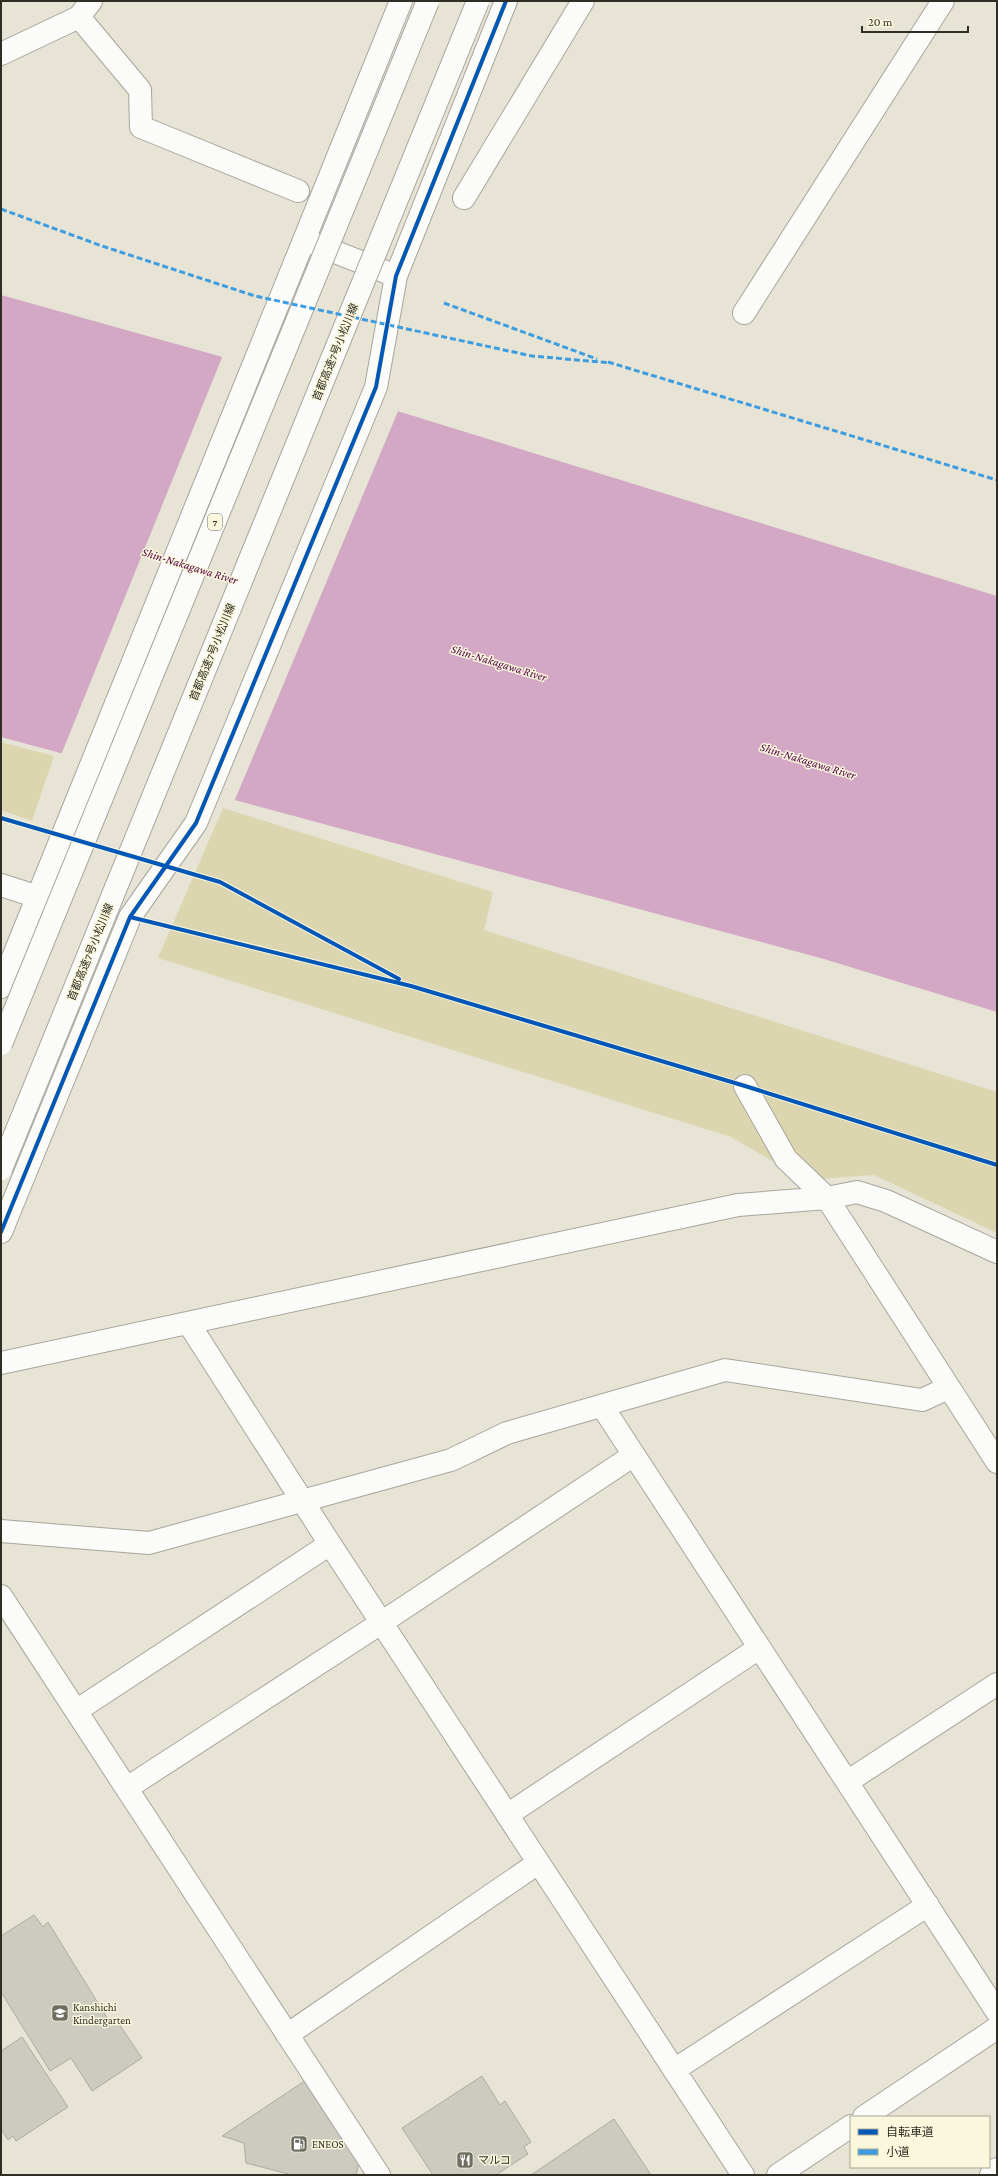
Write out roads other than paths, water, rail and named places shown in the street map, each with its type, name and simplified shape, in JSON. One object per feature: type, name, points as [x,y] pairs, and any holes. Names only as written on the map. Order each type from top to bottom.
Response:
[{"type":"main road","points":[[1,987],[401,1]]},
{"type":"main road","name":"7","points":[[1,1044],[428,1]]},
{"type":"main road","name":"首都高速7号小松川線","points":[[1,1169],[478,1]]},
{"type":"main road","points":[[1,1232],[130,917],[196,823],[376,387],[396,276],[506,1]]},
{"type":"main road","points":[[464,198],[583,1]]},
{"type":"main road","points":[[744,312],[943,1]]},
{"type":"main road","points":[[1,54],[85,9],[140,90],[141,127],[298,191]]},
{"type":"main road","points":[[302,248],[396,276]]},
{"type":"main road","points":[[1,885],[38,897]]},
{"type":"main road","points":[[745,1086],[786,1160],[827,1198],[997,1462]]},
{"type":"main road","points":[[1,1363],[189,1324],[738,1205],[827,1198],[857,1192],[879,1198],[997,1252]]},
{"type":"main road","points":[[189,1324],[381,1623],[743,2175]]},
{"type":"main road","points":[[1,1531],[149,1543],[451,1460],[507,1433],[725,1370],[922,1400],[948,1388]]},
{"type":"main road","points":[[602,1406],[997,2012]]},
{"type":"main road","points":[[127,1788],[381,1623],[634,1455]]},
{"type":"main road","points":[[76,1711],[330,1544]]},
{"type":"main road","points":[[1,1596],[127,1788],[375,2173]]},
{"type":"main road","points":[[507,1815],[759,1648]]},
{"type":"main road","points":[[847,1782],[997,1684]]},
{"type":"main road","points":[[287,2035],[538,1863]]},
{"type":"main road","points":[[674,2070],[928,1905]]},
{"type":"main road","points":[[865,2116],[997,2028]]},
{"type":"main road","points":[[778,2175],[850,2127]]},
{"type":"main road","points":[[991,2175],[997,2169]]},
{"type":"water","name":"Shin-Nakagawa River","points":[[1,295],[219,356],[997,596],[997,1012],[824,959],[1,737]]},
{"type":"place","name":"Kanshichi Kindergarten","points":[[60,2013]]},
{"type":"place","name":"ENEOS","points":[[299,2144]]},
{"type":"place","name":"マルコ","points":[[465,2160]]}]
